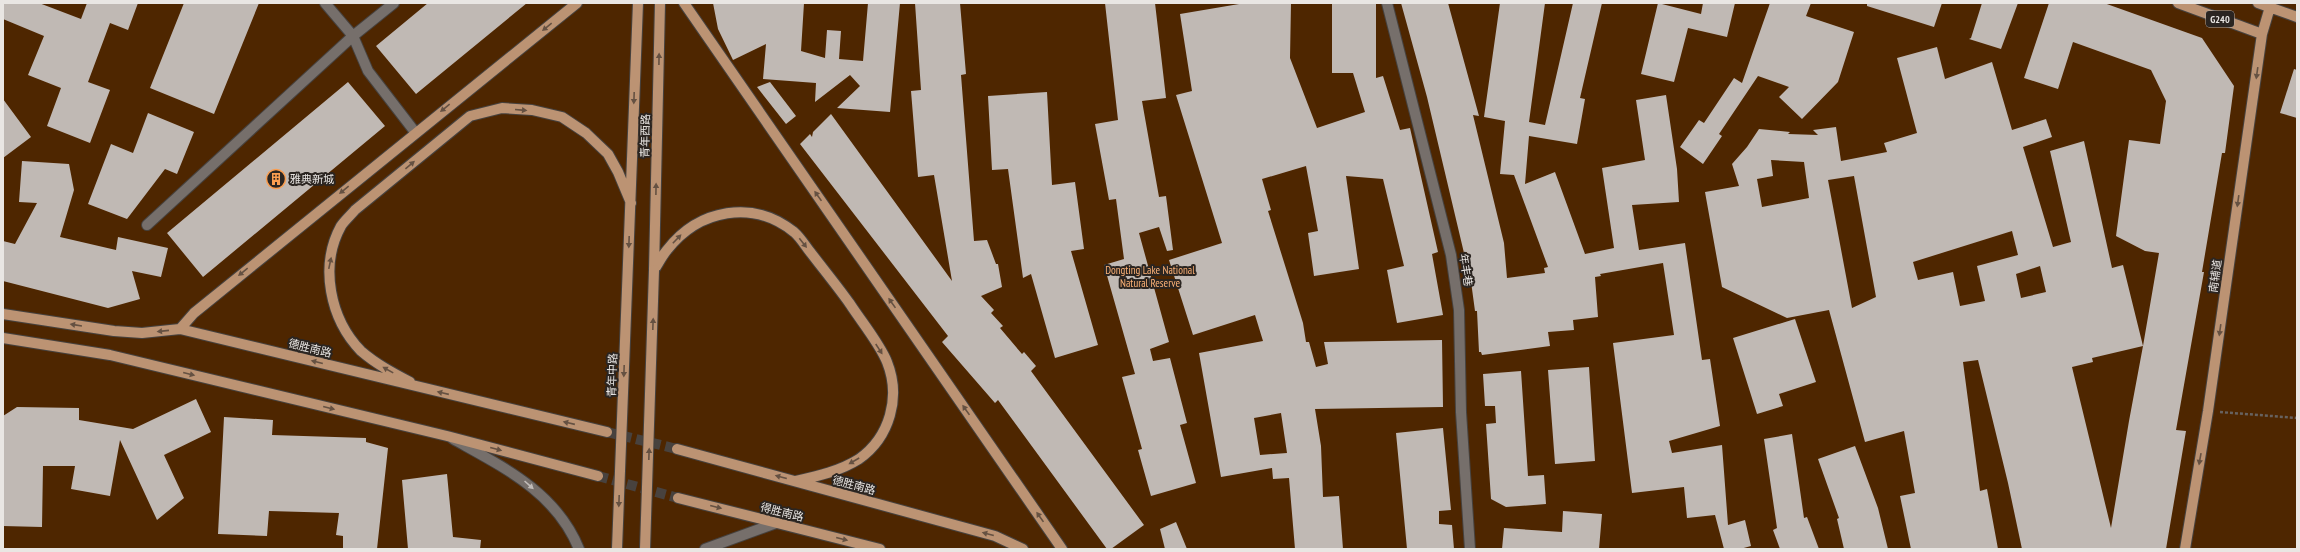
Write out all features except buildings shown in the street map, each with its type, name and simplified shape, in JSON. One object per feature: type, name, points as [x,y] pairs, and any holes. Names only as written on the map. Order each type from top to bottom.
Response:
[{"type":"main road","points":[[180,329],[194,312],[415,132],[577,3]]},
{"type":"main road","name":"青年西路","points":[[631,202],[638,3]]},
{"type":"main road","name":"青年西路","points":[[654,270],[660,3]]},
{"type":"main road","points":[[684,3],[1062,549]]},
{"type":"main road","name":"G240","points":[[2178,3],[2262,34]]},
{"type":"main road","points":[[2258,3],[2297,16]]},
{"type":"main road","name":"南辅道","points":[[2184,549],[2208,411],[2262,34],[2270,8]]},
{"type":"main road","points":[[422,389],[376,363],[360,350],[338,315],[331,296],[329,270],[334,244],[342,226],[355,210],[470,116],[502,108],[532,110],[562,117],[586,132],[608,154],[618,172],[631,202]]},
{"type":"main road","name":"青年中路","points":[[617,549],[631,202]]},
{"type":"main road","points":[[645,549],[654,270],[667,250],[682,234],[714,214],[727,212],[754,212],[775,220],[796,233],[844,295],[887,360],[894,381],[892,410],[881,434],[866,453],[858,459],[834,471],[796,481]]},
{"type":"main road","name":"德胜南路","points":[[3,314],[114,331],[142,333],[180,329],[422,389],[607,432]]},
{"type":"main road","points":[[3,338],[110,355],[447,436],[598,476]]},
{"type":"main road","name":"德胜南路","points":[[677,449],[995,536],[1023,549]]},
{"type":"main road","name":"得胜南路","points":[[678,498],[880,549]]},
{"type":"street","points":[[325,3],[353,36],[368,71],[415,132]]},
{"type":"street","points":[[147,225],[353,36],[394,3]]},
{"type":"street","name":"年丰巷","points":[[1387,3],[1451,255],[1459,310],[1461,412],[1470,549]]},
{"type":"street","points":[[447,436],[520,477],[546,501],[566,523],[579,549]]},
{"type":"street","points":[[705,549],[776,522]]},
{"type":"path","points":[[2208,411],[2297,418]]},
{"type":"green space","name":"Dongting Lake National Natural Reserve","points":[[3,3],[2297,3],[2297,549],[3,549]]},
{"type":"tunnel","points":[[607,432],[677,449]]},
{"type":"tunnel","points":[[598,476],[678,498]]},
{"type":"place","name":"雅典新城","points":[[276,179]]}]
